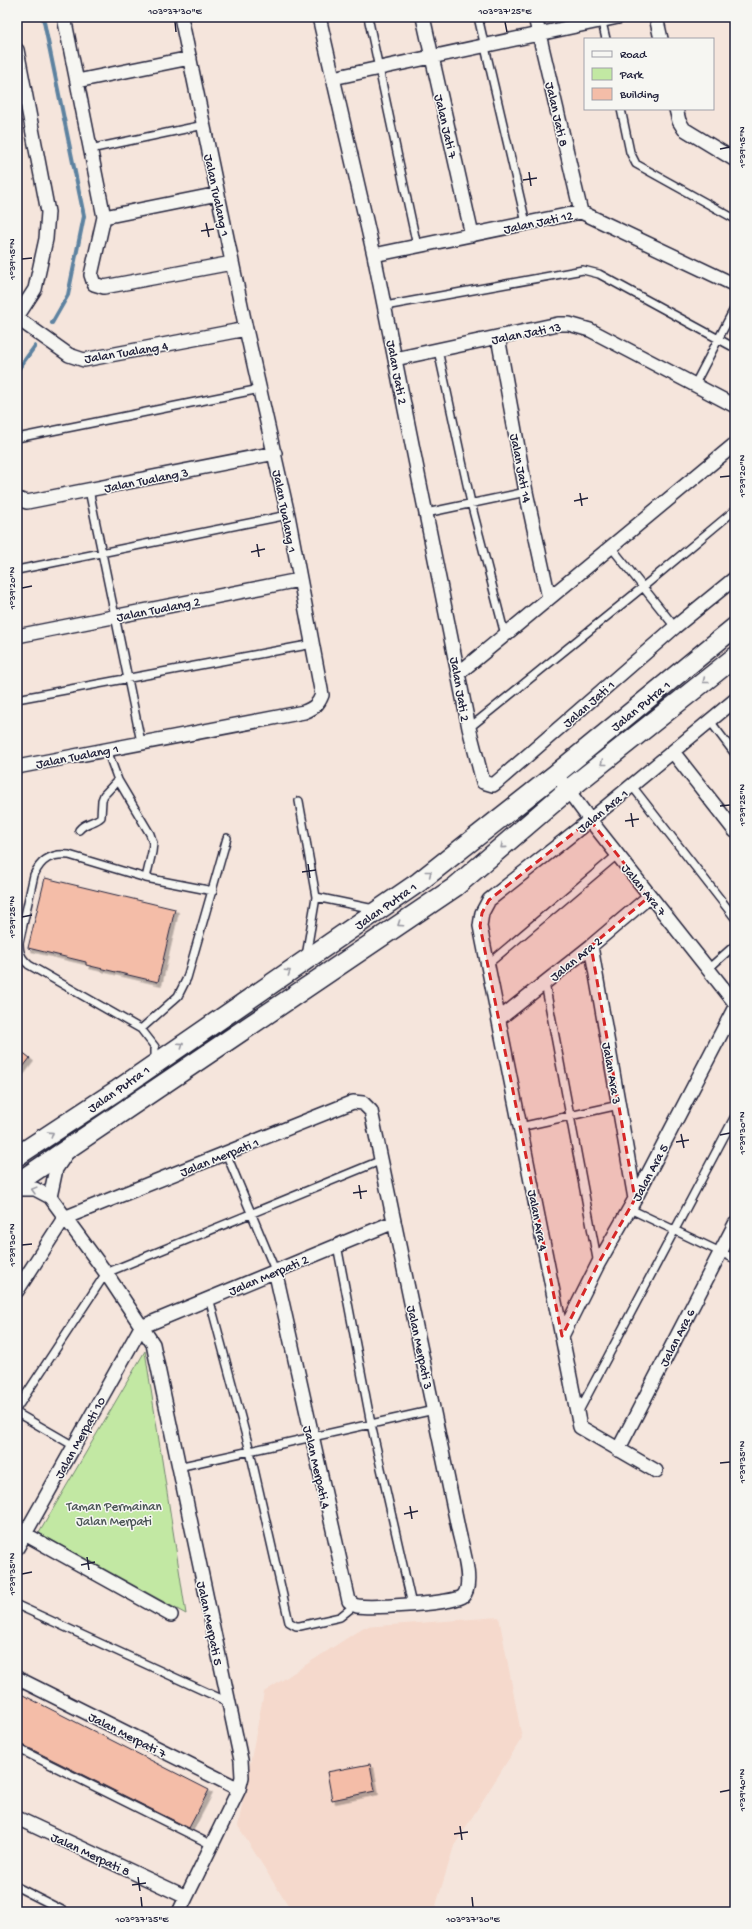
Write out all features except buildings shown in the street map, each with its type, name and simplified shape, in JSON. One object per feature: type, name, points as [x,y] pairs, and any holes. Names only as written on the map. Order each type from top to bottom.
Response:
[{"type":"main road","name":"Jalan Putra 1","points":[[17,1183],[23,1161],[151,1065],[419,882],[556,774],[735,627]]},
{"type":"main road","name":"Jalan Putra 1","points":[[23,1161],[73,1146],[455,887],[568,790],[733,663]]},
{"type":"street","points":[[64,17],[104,217],[92,280],[99,287],[232,263]]},
{"type":"street","name":"Jalan Tualang 1","points":[[17,767],[312,709],[319,703],[322,695],[275,453],[246,329],[181,17]]},
{"type":"street","name":"Jalan Jati 2","points":[[319,17],[374,255],[459,673],[468,728]]},
{"type":"street","name":"Jalan Jati 7","points":[[424,17],[472,235]]},
{"type":"street","name":"Jalan Jati 8","points":[[535,17],[581,212]]},
{"type":"street","points":[[333,78],[539,35],[602,19],[618,17]]},
{"type":"street","points":[[656,17],[661,38]]},
{"type":"street","points":[[17,50],[48,212],[46,240],[35,289],[17,318]]},
{"type":"street","points":[[77,81],[190,58]]},
{"type":"street","points":[[676,110],[679,121],[684,129],[735,160]]},
{"type":"street","points":[[104,217],[218,194]]},
{"type":"street","name":"Jalan Jati 12","points":[[374,255],[581,212],[735,285]]},
{"type":"street","name":"Jalan Tualang 4","points":[[17,318],[70,355],[84,360],[246,329]]},
{"type":"street","name":"Jalan Jati 13","points":[[395,359],[558,324],[580,326],[695,384],[735,406]]},
{"type":"street","name":"Jalan Jati 14","points":[[498,337],[526,492],[549,598]]},
{"type":"street","points":[[459,673],[735,444]]},
{"type":"street","name":"Jalan Tualang 3","points":[[17,500],[26,502],[275,453]]},
{"type":"street","name":"Jalan Jati 1","points":[[468,728],[480,777],[483,782],[492,785],[675,627],[735,578]]},
{"type":"street","name":"Jalan Tualang 2","points":[[17,636],[299,580]]},
{"type":"street","name":"Jalan Ara 1","points":[[480,926],[482,913],[489,900],[632,786],[735,700]]},
{"type":"street","points":[[673,752],[735,830]]},
{"type":"street","name":"Jalan Ara 7","points":[[556,774],[590,820],[735,1003]]},
{"type":"street","name":"Jalan Ara 2","points":[[499,1019],[591,946],[650,896]]},
{"type":"street","name":"Jalan Ara 4","points":[[480,926],[582,1429],[656,1471]]},
{"type":"street","name":"Jalan Ara 3","points":[[591,946],[619,1105],[633,1204]]},
{"type":"street","name":"Jalan Ara 5","points":[[562,1336],[598,1264],[633,1204],[735,1007]]},
{"type":"street","name":"Jalan Merpati 1","points":[[64,1218],[353,1102],[363,1103],[371,1111]]},
{"type":"street","name":"Jalan Merpati 3","points":[[371,1111],[470,1584],[463,1596],[455,1601],[412,1605]]},
{"type":"street","points":[[17,1189],[35,1189],[50,1196],[56,1169],[73,1146]]},
{"type":"street","name":"Jalan Merpati 5","points":[[50,1196],[64,1218],[106,1273],[153,1344],[241,1760],[242,1777],[239,1789],[179,1912]]},
{"type":"street","points":[[17,1291],[64,1218]]},
{"type":"street","name":"Jalan Merpati 2","points":[[141,1327],[275,1270],[394,1222]]},
{"type":"street","name":"Jalan Ara 6","points":[[618,1450],[735,1224]]},
{"type":"street","name":"Jalan Merpati 4","points":[[275,1270],[311,1438],[348,1598],[355,1606]]},
{"type":"street","name":"Jalan Merpati 10","points":[[17,1548],[141,1327]]},
{"type":"street","points":[[25,1534],[171,1615]]},
{"type":"street","points":[[355,1606],[412,1605]]},
{"type":"street","name":"Jalan Merpati 7","points":[[17,1678],[239,1789]]},
{"type":"street","name":"Jalan Merpati 8","points":[[17,1818],[186,1897]]},
{"type":"lane","points":[[368,17],[417,246]]},
{"type":"lane","points":[[478,17],[526,223]]},
{"type":"lane","points":[[602,19],[606,38]]},
{"type":"lane","points":[[621,110],[630,152],[636,164],[735,219]]},
{"type":"lane","points":[[90,149],[204,125]]},
{"type":"lane","points":[[384,306],[583,270],[599,274],[735,348]]},
{"type":"lane","points":[[695,384],[735,307]]},
{"type":"lane","points":[[438,350],[471,503],[505,635]]},
{"type":"lane","points":[[17,438],[260,390]]},
{"type":"lane","points":[[89,490],[141,742]]},
{"type":"lane","points":[[426,513],[526,492]]},
{"type":"lane","points":[[468,728],[643,587],[735,510]]},
{"type":"lane","points":[[17,570],[288,516]]},
{"type":"lane","points":[[612,546],[675,627]]},
{"type":"lane","points":[[17,699],[313,644]]},
{"type":"lane","points":[[710,721],[735,754]]},
{"type":"lane","points":[[107,750],[118,780],[150,834],[153,843],[146,878]]},
{"type":"lane","points":[[79,830],[82,826],[98,821],[101,817],[102,800],[104,795],[118,780]]},
{"type":"lane","points":[[632,786],[735,918]]},
{"type":"lane","points":[[299,801],[316,898],[305,960]]},
{"type":"lane","points":[[141,1029],[178,996],[187,978],[227,838]]},
{"type":"lane","points":[[151,1065],[155,1057],[155,1047],[141,1029],[29,965],[22,959],[19,952],[19,943],[34,875],[39,865],[47,857],[58,854],[69,855],[146,878],[213,891]]},
{"type":"lane","points":[[488,964],[618,855]]},
{"type":"lane","points":[[316,898],[378,910]]},
{"type":"lane","points":[[708,969],[735,945]]},
{"type":"lane","points":[[545,983],[598,1264]]},
{"type":"lane","points":[[520,1127],[619,1105]]},
{"type":"lane","points":[[578,1414],[735,1116]]},
{"type":"lane","points":[[226,1153],[275,1270]]},
{"type":"lane","points":[[17,1408],[106,1273],[382,1160]]},
{"type":"lane","points":[[633,1204],[675,1230],[735,1259]]},
{"type":"lane","points":[[337,1245],[371,1424],[412,1605]]},
{"type":"lane","points":[[209,1298],[250,1451],[289,1622],[296,1626],[300,1626],[337,1618],[355,1606]]},
{"type":"lane","points":[[178,1467],[434,1410]]},
{"type":"lane","points":[[17,1413],[74,1446]]},
{"type":"lane","points":[[17,1604],[228,1702]]},
{"type":"lane","points":[[17,1748],[212,1845]]},
{"type":"lane","points":[[17,1887],[66,1912]]},
{"type":"highlighted area","points":[[590,820],[650,896],[591,946],[635,1199],[598,1264],[562,1336],[480,926],[482,913],[489,900]]},
{"type":"shaded area","points":[[499,1617],[522,1738],[454,1846],[434,1912],[292,1912],[238,1826],[264,1692],[364,1627]]},
{"type":"green space","name":"Taman Permainan Jalan Merpati","points":[[145,1351],[186,1614],[39,1533]]},
{"type":"waterway","points":[[43,17],[84,216],[68,295],[52,323]]},
{"type":"waterway","points":[[17,371],[35,346]]}]
